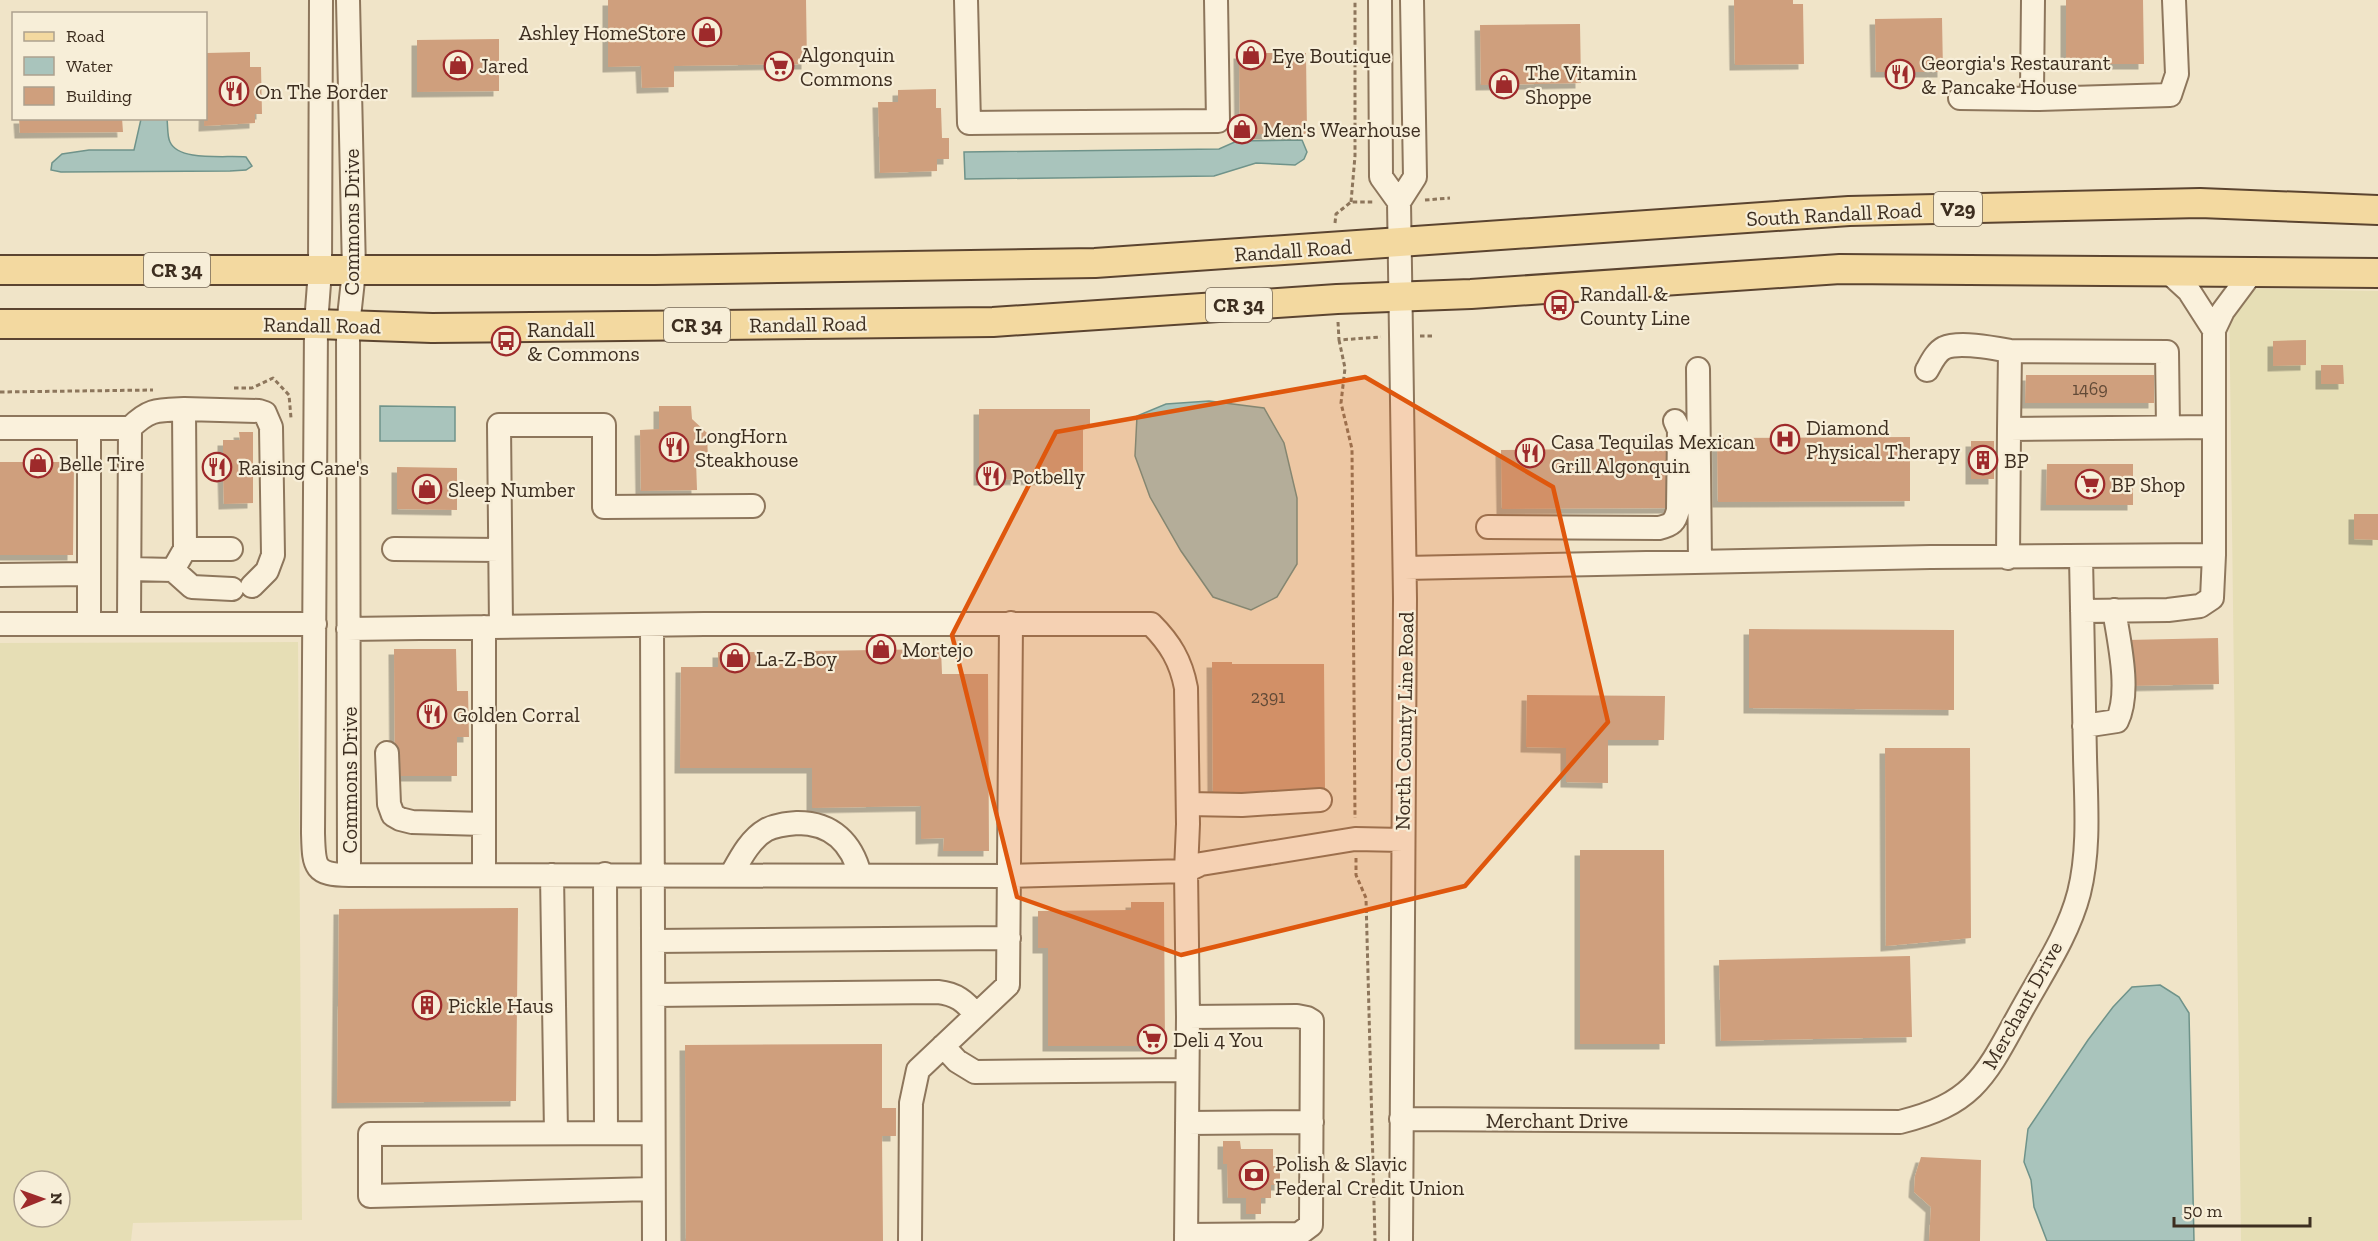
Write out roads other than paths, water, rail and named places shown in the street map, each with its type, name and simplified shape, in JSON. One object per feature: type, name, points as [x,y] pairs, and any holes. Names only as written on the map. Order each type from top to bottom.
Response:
[{"type":"main road","name":"South Randall Road","points":[[1398,242],[1849,211],[2200,203],[2378,210]]},
{"type":"main road","name":"Randall Road","points":[[0,270],[655,270],[1095,263],[1398,242]]},
{"type":"main road","points":[[1400,297],[1840,269],[2378,273]]},
{"type":"main road","name":"Randall Road","points":[[0,324],[316,324],[432,328],[993,322],[1313,300],[1400,297]]},
{"type":"street","name":"Commons Drive","points":[[321,0],[320,270],[316,324],[314,855],[316,863],[325,873],[349,875],[348,326],[354,271],[348,0]]},
{"type":"street","points":[[966,0],[969,123],[981,123],[1218,121],[1216,0]]},
{"type":"street","points":[[1380,0],[1381,177],[1399,202],[1415,177],[1412,0]]},
{"type":"street","points":[[2033,0],[2032,91],[2039,99]]},
{"type":"street","points":[[1960,98],[2039,99],[2170,95],[2177,74],[2174,0]]},
{"type":"street","name":"North County Line Road","points":[[1399,202],[1405,568],[1401,1241]]},
{"type":"street","points":[[2166,270],[2189,291],[2214,330]]},
{"type":"street","points":[[2082,611],[2168,610],[2200,606],[2212,598],[2214,330],[2223,311],[2252,272]]},
{"type":"street","points":[[1927,370],[1932,360],[1943,349],[1953,346],[1986,347],[2010,351],[2167,352],[2168,427]]},
{"type":"street","points":[[2008,558],[2010,351]]},
{"type":"street","points":[[1698,369],[1700,562]]},
{"type":"street","points":[[173,570],[185,549],[184,409]]},
{"type":"street","points":[[0,428],[130,428],[144,414],[161,410],[259,411],[265,413],[271,426],[273,555],[267,571],[242,588],[192,587],[173,570],[130,569]]},
{"type":"street","points":[[1488,526],[1659,528],[1670,526],[1675,521],[1678,510],[1679,430],[1675,421]]},
{"type":"street","points":[[484,875],[492,627],[500,550],[499,426],[604,424],[604,507],[753,506]]},
{"type":"street","points":[[2009,429],[2214,427]]},
{"type":"street","points":[[89,428],[89,622]]},
{"type":"street","points":[[129,623],[130,428]]},
{"type":"street","points":[[185,549],[231,549]]},
{"type":"street","points":[[394,549],[500,550]]},
{"type":"street","points":[[1405,568],[1930,557],[2214,555]]},
{"type":"street","name":"Merchant Drive","points":[[1401,1119],[1900,1122],[1929,1115],[1959,1100],[1978,1083],[1994,1060],[2058,943],[2079,893],[2086,842],[2081,557]]},
{"type":"street","points":[[0,575],[89,574]]},
{"type":"street","points":[[2084,726],[2117,722],[2121,712],[2122,670],[2114,610]]},
{"type":"street","points":[[0,624],[89,622],[315,624]]},
{"type":"street","points":[[348,630],[651,625],[1137,622],[1151,624],[1167,639],[1182,666],[1186,688],[1188,804],[1186,1238],[1299,1234],[1307,1230],[1311,1225],[1312,1021],[1297,1016],[1188,1017]]},
{"type":"street","points":[[910,1241],[911,1103],[918,1070],[1008,985],[1011,623]]},
{"type":"street","points":[[651,625],[654,1241]]},
{"type":"street","points":[[387,753],[389,804],[393,815],[412,822],[484,824]]},
{"type":"street","points":[[1188,804],[1242,805],[1320,800]]},
{"type":"street","points":[[731,875],[742,854],[765,831],[785,824],[805,823],[825,827],[837,834],[854,855],[860,875]]},
{"type":"street","points":[[349,875],[1010,876],[1186,871],[1201,864],[1355,839],[1403,840]]},
{"type":"street","points":[[605,874],[606,1133]]},
{"type":"street","points":[[552,875],[556,1133]]},
{"type":"street","points":[[654,941],[1009,938]]},
{"type":"street","points":[[654,994],[938,992],[952,993],[965,1002],[976,1015]]},
{"type":"street","points":[[944,1046],[964,1067],[975,1072],[1187,1070]]},
{"type":"street","points":[[1187,1123],[1311,1122]]},
{"type":"street","points":[[653,1133],[370,1134],[370,1196],[653,1189]]},
{"type":"water","points":[[141,120],[167,120],[170,142],[175,148],[193,155],[246,157],[252,166],[246,170],[230,171],[61,172],[51,170],[52,163],[62,154],[89,150],[134,150]]},
{"type":"water","points":[[1302,140],[1307,152],[1304,159],[1295,165],[1256,163],[1214,176],[965,179],[964,152],[1219,149],[1237,141]]},
{"type":"water","points":[[1209,401],[1264,408],[1284,443],[1297,498],[1297,564],[1277,597],[1251,610],[1213,597],[1181,551],[1150,497],[1135,456],[1137,416],[1166,404]]},
{"type":"water","points":[[380,406],[455,407],[455,441],[380,441]]},
{"type":"water","points":[[2160,985],[2179,997],[2189,1013],[2194,1241],[2047,1241],[2034,1207],[2031,1180],[2024,1162],[2028,1129],[2113,1007],[2132,987]]},
{"type":"place","name":"Ashley HomeStore","points":[[707,32]]},
{"type":"place","name":"Eye Boutique","points":[[1251,55]]},
{"type":"place","name":"Jared","points":[[458,65]]},
{"type":"place","name":"Algonquin Commons","points":[[779,66]]},
{"type":"place","name":"Georgia's Restaurant & Pancake House","points":[[1900,74]]},
{"type":"place","name":"The Vitamin Shoppe","points":[[1504,84]]},
{"type":"place","name":"On The Border","points":[[234,91]]},
{"type":"place","name":"Men's Wearhouse","points":[[1242,129]]},
{"type":"place","name":"Randall & County Line","points":[[1559,305]]},
{"type":"place","name":"Randall & Commons","points":[[506,341]]},
{"type":"place","name":"Diamond Physical Therapy","points":[[1785,439]]},
{"type":"place","name":"LongHorn Steakhouse","points":[[674,447]]},
{"type":"place","name":"Casa Tequilas Mexican Grill Algonquin","points":[[1530,453]]},
{"type":"place","name":"BP","points":[[1983,460]]},
{"type":"place","name":"Belle Tire","points":[[38,463]]},
{"type":"place","name":"Raising Cane's","points":[[217,467]]},
{"type":"place","name":"Potbelly","points":[[991,476]]},
{"type":"place","name":"BP Shop","points":[[2090,484]]},
{"type":"place","name":"Sleep Number","points":[[427,489]]},
{"type":"place","name":"Mortejo","points":[[881,649]]},
{"type":"place","name":"La-Z-Boy","points":[[735,658]]},
{"type":"place","name":"Golden Corral","points":[[432,714]]},
{"type":"place","name":"Pickle Haus","points":[[427,1005]]},
{"type":"place","name":"Deli 4 You","points":[[1152,1039]]},
{"type":"place","name":"Polish & Slavic Federal Credit Union","points":[[1254,1175]]}]
